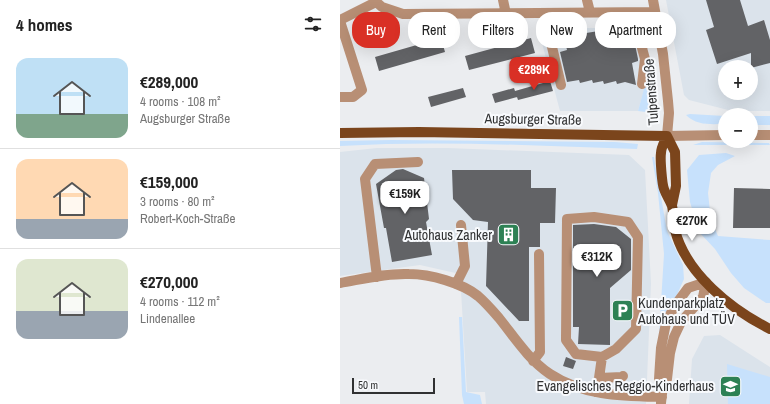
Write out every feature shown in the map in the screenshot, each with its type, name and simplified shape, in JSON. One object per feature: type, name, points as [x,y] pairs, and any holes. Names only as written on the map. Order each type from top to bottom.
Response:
[{"type":"main road","name":"Augsburger Straße","points":[[340,134],[419,132],[667,136]]},
{"type":"main road","points":[[667,136],[660,152],[664,188],[672,205],[675,230],[681,246],[690,262],[706,282],[722,298],[770,329]]},
{"type":"main road","points":[[667,136],[675,152],[676,186],[672,205]]},
{"type":"street","points":[[503,0],[506,12]]},
{"type":"street","points":[[587,0],[590,12]]},
{"type":"street","name":"Tulpenstraße","points":[[653,0],[655,12]]},
{"type":"street","points":[[340,97],[353,97],[362,90],[340,21],[375,1],[382,7],[403,14],[468,14]]},
{"type":"street","points":[[587,12],[595,12]]},
{"type":"street","points":[[552,48],[561,85]]},
{"type":"street","points":[[642,48],[645,59],[642,84]]},
{"type":"street","name":"Tulpenstraße","points":[[661,48],[669,113],[667,136]]},
{"type":"street","name":"Augsburger Straße","points":[[667,136],[718,135]]},
{"type":"street","points":[[758,135],[770,135]]},
{"type":"street","points":[[377,276],[365,179],[375,164],[418,162]]},
{"type":"street","points":[[594,217],[628,222],[638,237],[636,329],[616,349],[602,357],[576,354],[566,340],[567,219],[594,217]]},
{"type":"street","points":[[456,284],[465,266],[461,225]]},
{"type":"street","points":[[533,360],[540,352],[539,254]]},
{"type":"street","points":[[340,283],[377,276],[410,274],[430,276],[456,284],[478,296],[499,318],[523,350],[533,360],[556,377],[580,388],[595,392],[662,401],[663,385],[667,379],[674,337],[681,322],[703,297],[706,282],[688,288],[674,307],[666,323],[661,348],[659,379],[663,385]]},
{"type":"street","points":[[595,392],[602,357]]},
{"type":"street","points":[[599,378],[623,376]]},
{"type":"shaded area","points":[[666,0],[770,0],[770,111],[758,111],[758,108],[720,108],[689,100],[684,95],[675,48],[676,12],[668,12]]},
{"type":"shaded area","points":[[587,28],[595,28],[595,48],[645,48],[646,83],[638,111],[560,111],[543,48],[587,48]]},
{"type":"shaded area","points":[[649,58],[652,79],[651,101],[646,112],[638,111],[648,74]]},
{"type":"shaded area","points":[[686,115],[718,116],[718,124],[699,123],[690,119]]},
{"type":"shaded area","points":[[758,116],[770,116],[770,125],[758,125]]},
{"type":"shaded area","points":[[340,141],[615,142],[638,144],[637,149],[451,144],[377,144],[340,146]]},
{"type":"shaded area","points":[[702,142],[718,142],[718,145],[693,145]]},
{"type":"shaded area","points":[[758,143],[769,143],[770,145],[758,145]]},
{"type":"shaded area","points":[[377,148],[448,148],[629,155],[645,170],[651,283],[646,404],[486,404],[485,392],[467,392],[460,274],[420,265],[340,276],[340,152]]},
{"type":"shaded area","points":[[726,153],[735,156],[718,165],[711,173],[708,193],[711,220],[718,236],[770,240],[770,303],[766,303],[744,288],[731,273],[715,249],[699,232],[690,202],[687,170],[699,155]]},
{"type":"shaded area","points":[[652,157],[654,157],[667,231],[683,265],[684,279],[676,297],[665,313],[658,352],[664,254],[658,193]]},
{"type":"shaded area","points":[[459,317],[462,317],[466,392],[480,395],[482,404],[464,404],[462,395]]},
{"type":"shaded area","name":"Evangelisches Reggio-Kinderhaus","points":[[720,335],[770,367],[770,404],[689,404],[692,359],[704,336]]},
{"type":"shaded area","points":[[727,364],[770,377],[770,404],[728,404]]},
{"type":"building","points":[[706,0],[740,0],[748,26],[764,20],[770,40],[770,63],[758,66],[758,60],[751,60],[751,53],[729,60],[718,60],[717,64],[706,30],[714,27]]},
{"type":"building","points":[[595,32],[595,48],[636,48],[638,61],[632,63],[636,85],[625,82],[617,84],[616,81],[604,84],[603,81],[593,83],[592,80],[580,83],[579,80],[567,82],[560,52],[567,50],[567,48],[587,48],[587,33]]},
{"type":"building","points":[[531,38],[535,53],[469,70],[465,56],[494,48],[528,48],[528,39]]},
{"type":"building","points":[[408,48],[444,48],[445,52],[379,71],[375,57]]},
{"type":"building","points":[[550,81],[553,91],[518,100],[515,91]]},
{"type":"building","points":[[463,88],[466,97],[431,107],[428,97]]},
{"type":"building","points":[[514,88],[517,97],[495,103],[492,94]]},
{"type":"building","points":[[403,169],[424,178],[429,219],[426,222],[432,255],[392,262],[376,184],[396,170]]},
{"type":"building","name":"Autohaus Zanker","points":[[452,170],[531,170],[531,188],[556,188],[555,223],[540,223],[540,247],[529,247],[529,321],[519,321],[486,286],[488,222],[473,220],[453,199]]},
{"type":"building","points":[[734,188],[770,189],[770,228],[733,228]]},
{"type":"building","points":[[594,224],[616,227],[631,239],[631,270],[610,288],[610,345],[578,344],[579,327],[573,327],[573,225]]},
{"type":"building","points":[[566,357],[576,361],[573,369],[563,366]]},
{"type":"place","name":"Autohaus Zanker","points":[[508,235]]},
{"type":"place","name":"Kundenparkplatz Autohaus und TÜV","points":[[622,311]]},
{"type":"place","name":"Evangelisches Reggio-Kinderhaus","points":[[730,386]]}]
